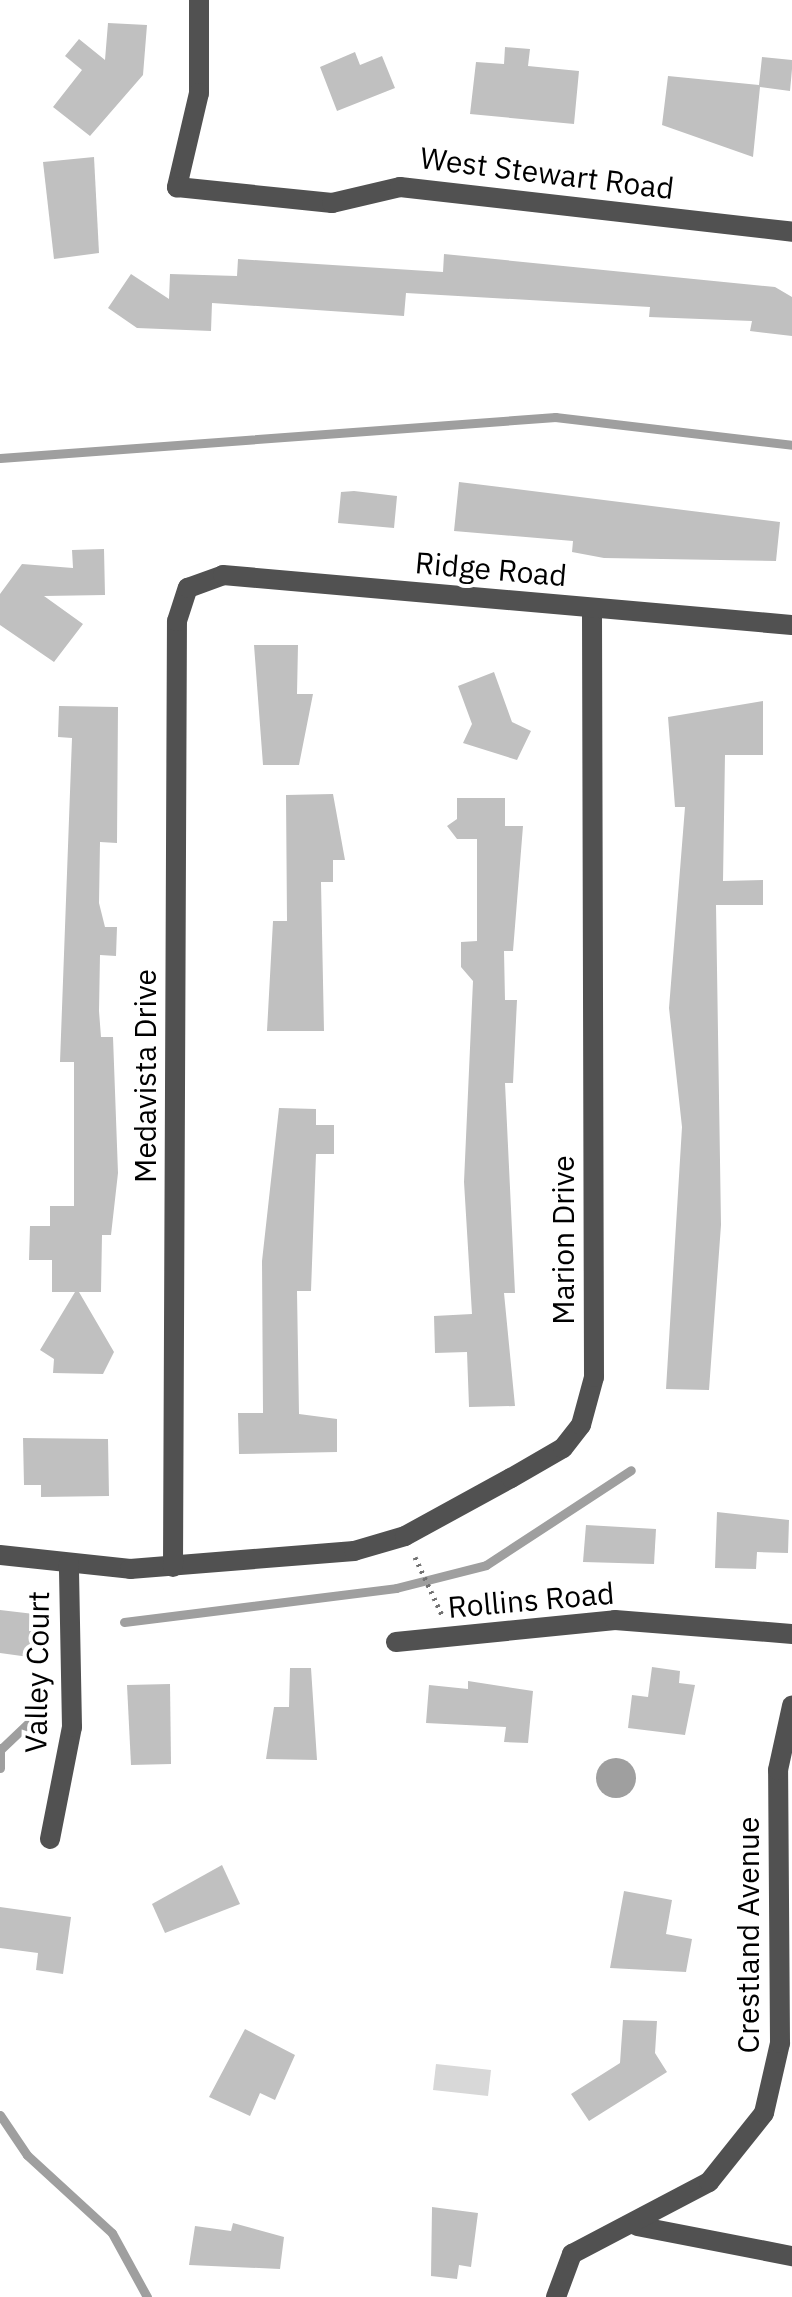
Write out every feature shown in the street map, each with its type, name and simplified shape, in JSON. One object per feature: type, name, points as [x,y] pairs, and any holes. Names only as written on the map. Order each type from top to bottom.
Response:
[{"type":"street","name":"West Stewart Road","points":[[199,0],[199,93],[177,187],[332,203],[400,186],[792,232]]},
{"type":"street","name":"Ridge Road","points":[[188,588],[223,575],[792,625]]},
{"type":"street","name":"Medavista Drive","points":[[173,1567],[176,621],[188,588]]},
{"type":"street","name":"Marion Drive","points":[[173,1567],[354,1551],[405,1536],[563,1448],[590,1402],[592,608]]},
{"type":"street","points":[[0,1556],[69,1564],[173,1567]]},
{"type":"street","name":"Valley Court","points":[[50,1839],[72,1726],[69,1564]]},
{"type":"street","name":"Rollins Road","points":[[396,1642],[614,1620],[792,1634]]},
{"type":"street","name":"Crestland Avenue","points":[[556,2297],[572,2254],[637,2226],[720,2174],[764,2113],[775,2080],[779,1740],[792,1706]]},
{"type":"street","points":[[637,2226],[792,2256]]},
{"type":"path","points":[[405,1536],[453,1636]]},
{"type":"shaded area","points":[[616,1758],[630,1764],[636,1778],[630,1792],[616,1798],[602,1792],[596,1778],[602,1764]]},
{"type":"shaded area","points":[[436,2064],[491,2070],[488,2096],[433,2090]]},
{"type":"building","points":[[108,23],[147,25],[143,75],[90,136],[53,107],[82,70],[65,56],[79,39],[105,60]]},
{"type":"building","points":[[505,47],[530,49],[528,66],[579,71],[574,124],[470,114],[476,62],[504,64]]},
{"type":"building","points":[[355,52],[360,65],[382,56],[395,88],[337,111],[320,67]]},
{"type":"building","points":[[762,57],[792,60],[792,69],[790,91],[760,87],[753,157],[662,125],[668,76],[759,85]]},
{"type":"building","points":[[94,157],[99,253],[54,259],[43,162]]},
{"type":"building","points":[[444,254],[775,287],[792,297],[792,336],[750,331],[752,321],[649,317],[650,307],[406,293],[404,316],[212,303],[211,331],[137,328],[108,308],[131,274],[169,299],[170,274],[237,276],[238,259],[443,272]]},
{"type":"building","points":[[459,482],[780,522],[776,561],[604,558],[572,552],[573,541],[454,531]]},
{"type":"building","points":[[341,492],[397,496],[394,528],[338,523]]},
{"type":"building","points":[[104,549],[105,595],[44,596],[83,624],[54,662],[0,625],[0,594],[22,564],[73,568],[72,550]]},
{"type":"building","points":[[254,645],[298,645],[297,694],[313,694],[299,765],[263,765]]},
{"type":"building","points":[[494,672],[512,722],[531,731],[517,760],[463,743],[472,724],[458,686]]},
{"type":"building","points":[[763,701],[763,755],[725,755],[723,881],[763,880],[763,905],[716,905],[721,1225],[709,1390],[666,1389],[682,1127],[669,1008],[685,807],[675,807],[668,717]]},
{"type":"building","points":[[59,706],[118,707],[117,843],[100,842],[99,903],[105,927],[117,927],[116,956],[100,955],[99,1011],[101,1037],[113,1037],[118,1173],[111,1235],[102,1235],[101,1292],[79,1292],[114,1352],[103,1374],[53,1373],[54,1359],[40,1350],[75,1292],[52,1292],[52,1260],[29,1260],[30,1226],[50,1226],[50,1206],[74,1206],[74,1062],[60,1062],[72,738],[58,737]]},
{"type":"building","points":[[333,794],[345,860],[333,860],[333,882],[321,882],[324,1031],[267,1031],[273,921],[287,921],[286,795]]},
{"type":"building","points":[[457,798],[505,798],[505,826],[523,826],[513,951],[504,951],[505,1000],[517,1000],[513,1083],[505,1083],[515,1293],[504,1293],[515,1406],[469,1407],[467,1352],[435,1353],[434,1316],[472,1314],[464,1182],[473,981],[461,967],[461,942],[477,941],[477,839],[457,839],[447,826],[457,819]]},
{"type":"building","points":[[279,1108],[316,1109],[316,1125],[334,1125],[334,1154],[316,1154],[311,1291],[297,1291],[299,1414],[337,1419],[337,1452],[239,1454],[238,1413],[263,1413],[262,1261]]},
{"type":"building","points":[[23,1438],[108,1439],[109,1496],[41,1497],[41,1485],[24,1485]]},
{"type":"building","points":[[717,1512],[789,1520],[788,1553],[757,1552],[756,1569],[715,1568]]},
{"type":"building","points":[[586,1525],[656,1529],[654,1564],[583,1562]]},
{"type":"building","points":[[0,1610],[34,1614],[29,1657],[0,1653]]},
{"type":"building","points":[[652,1667],[680,1671],[679,1683],[695,1685],[685,1735],[628,1728],[632,1695],[648,1697]]},
{"type":"building","points":[[290,1668],[311,1668],[317,1760],[266,1759],[274,1707],[289,1707]]},
{"type":"building","points":[[468,1681],[533,1691],[528,1743],[504,1742],[506,1727],[426,1723],[429,1685],[468,1689]]},
{"type":"building","points":[[170,1684],[171,1764],[131,1765],[127,1685]]},
{"type":"building","points":[[222,1865],[240,1904],[165,1933],[152,1904]]},
{"type":"building","points":[[624,1891],[672,1900],[666,1934],[692,1939],[686,1972],[610,1968]]},
{"type":"building","points":[[0,1907],[71,1917],[63,1974],[36,1970],[38,1953],[0,1948]]},
{"type":"building","points":[[623,2020],[657,2021],[655,2053],[667,2072],[589,2121],[571,2094],[620,2063]]},
{"type":"building","points":[[245,2029],[295,2055],[275,2100],[260,2093],[250,2116],[209,2097]]},
{"type":"building","points":[[432,2207],[478,2213],[471,2267],[459,2265],[457,2279],[431,2276]]},
{"type":"building","points":[[233,2223],[284,2237],[280,2269],[189,2265],[195,2226],[231,2231]]},
{"type":"waterway","points":[[0,458],[555,417],[792,445]]},
{"type":"waterway","points":[[124,1622],[396,1588],[486,1565],[631,1470]]},
{"type":"waterway","points":[[1,1749],[40,1712]]},
{"type":"waterway","points":[[0,1748],[0,1768]]},
{"type":"waterway","points":[[0,2115],[27,2155],[112,2233],[147,2297]]}]
